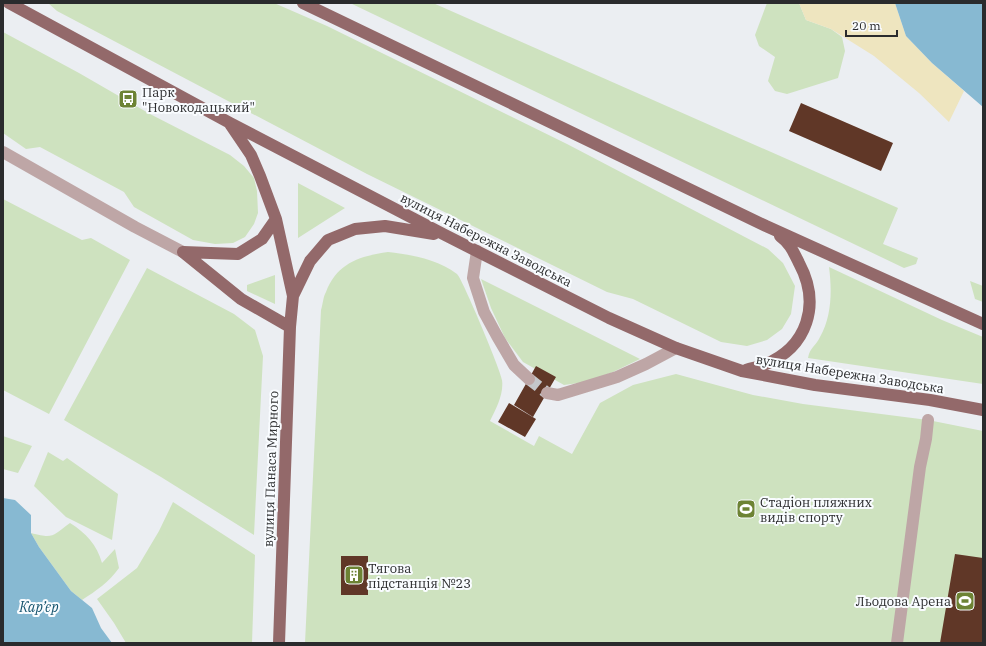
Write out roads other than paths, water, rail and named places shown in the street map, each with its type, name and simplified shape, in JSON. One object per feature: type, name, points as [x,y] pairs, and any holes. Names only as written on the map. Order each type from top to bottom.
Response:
[{"type":"main road","name":"вулиця Набережна Заводська","points":[[9,3],[230,124],[477,252],[609,318],[676,348],[742,371],[815,385],[930,400],[983,410]]},
{"type":"main road","points":[[303,3],[766,226],[983,324]]},
{"type":"main road","points":[[230,124],[251,156],[276,219],[293,296]]},
{"type":"main road","points":[[182,252],[238,254],[262,239],[276,219]]},
{"type":"main road","points":[[293,296],[310,261],[328,240],[355,229],[384,226],[445,235]]},
{"type":"main road","points":[[742,371],[763,366],[788,350],[799,337],[810,313],[809,290],[804,273],[792,249],[786,240],[766,226]]},
{"type":"main road","points":[[182,252],[241,299],[290,327]]},
{"type":"main road","name":"вулиця Панаса Мирного","points":[[279,643],[290,327],[293,296]]},
{"type":"street","points":[[3,152],[136,228],[182,252]]},
{"type":"street","points":[[477,252],[473,278],[484,312],[514,365],[529,379]]},
{"type":"street","points":[[547,393],[558,395],[617,377],[676,348]]},
{"type":"street","points":[[897,643],[920,466],[926,439],[928,420]]},
{"type":"water","points":[[895,3],[983,3],[983,107],[932,63],[906,36]]},
{"type":"water","name":"Кар’єр","points":[[3,498],[15,500],[31,515],[31,533],[39,547],[71,591],[92,608],[101,628],[112,643],[3,643]]},
{"type":"tunnel","points":[[529,379],[547,393]]},
{"type":"place","name":"Парк \"Новокодацький\"","points":[[128,99]]},
{"type":"place","name":"Стадіон пляжних видів спорту","points":[[746,509]]},
{"type":"place","name":"Тягова пiдстанцiя №23","points":[[354,575]]},
{"type":"place","name":"Льодова Арена","points":[[965,601]]}]
